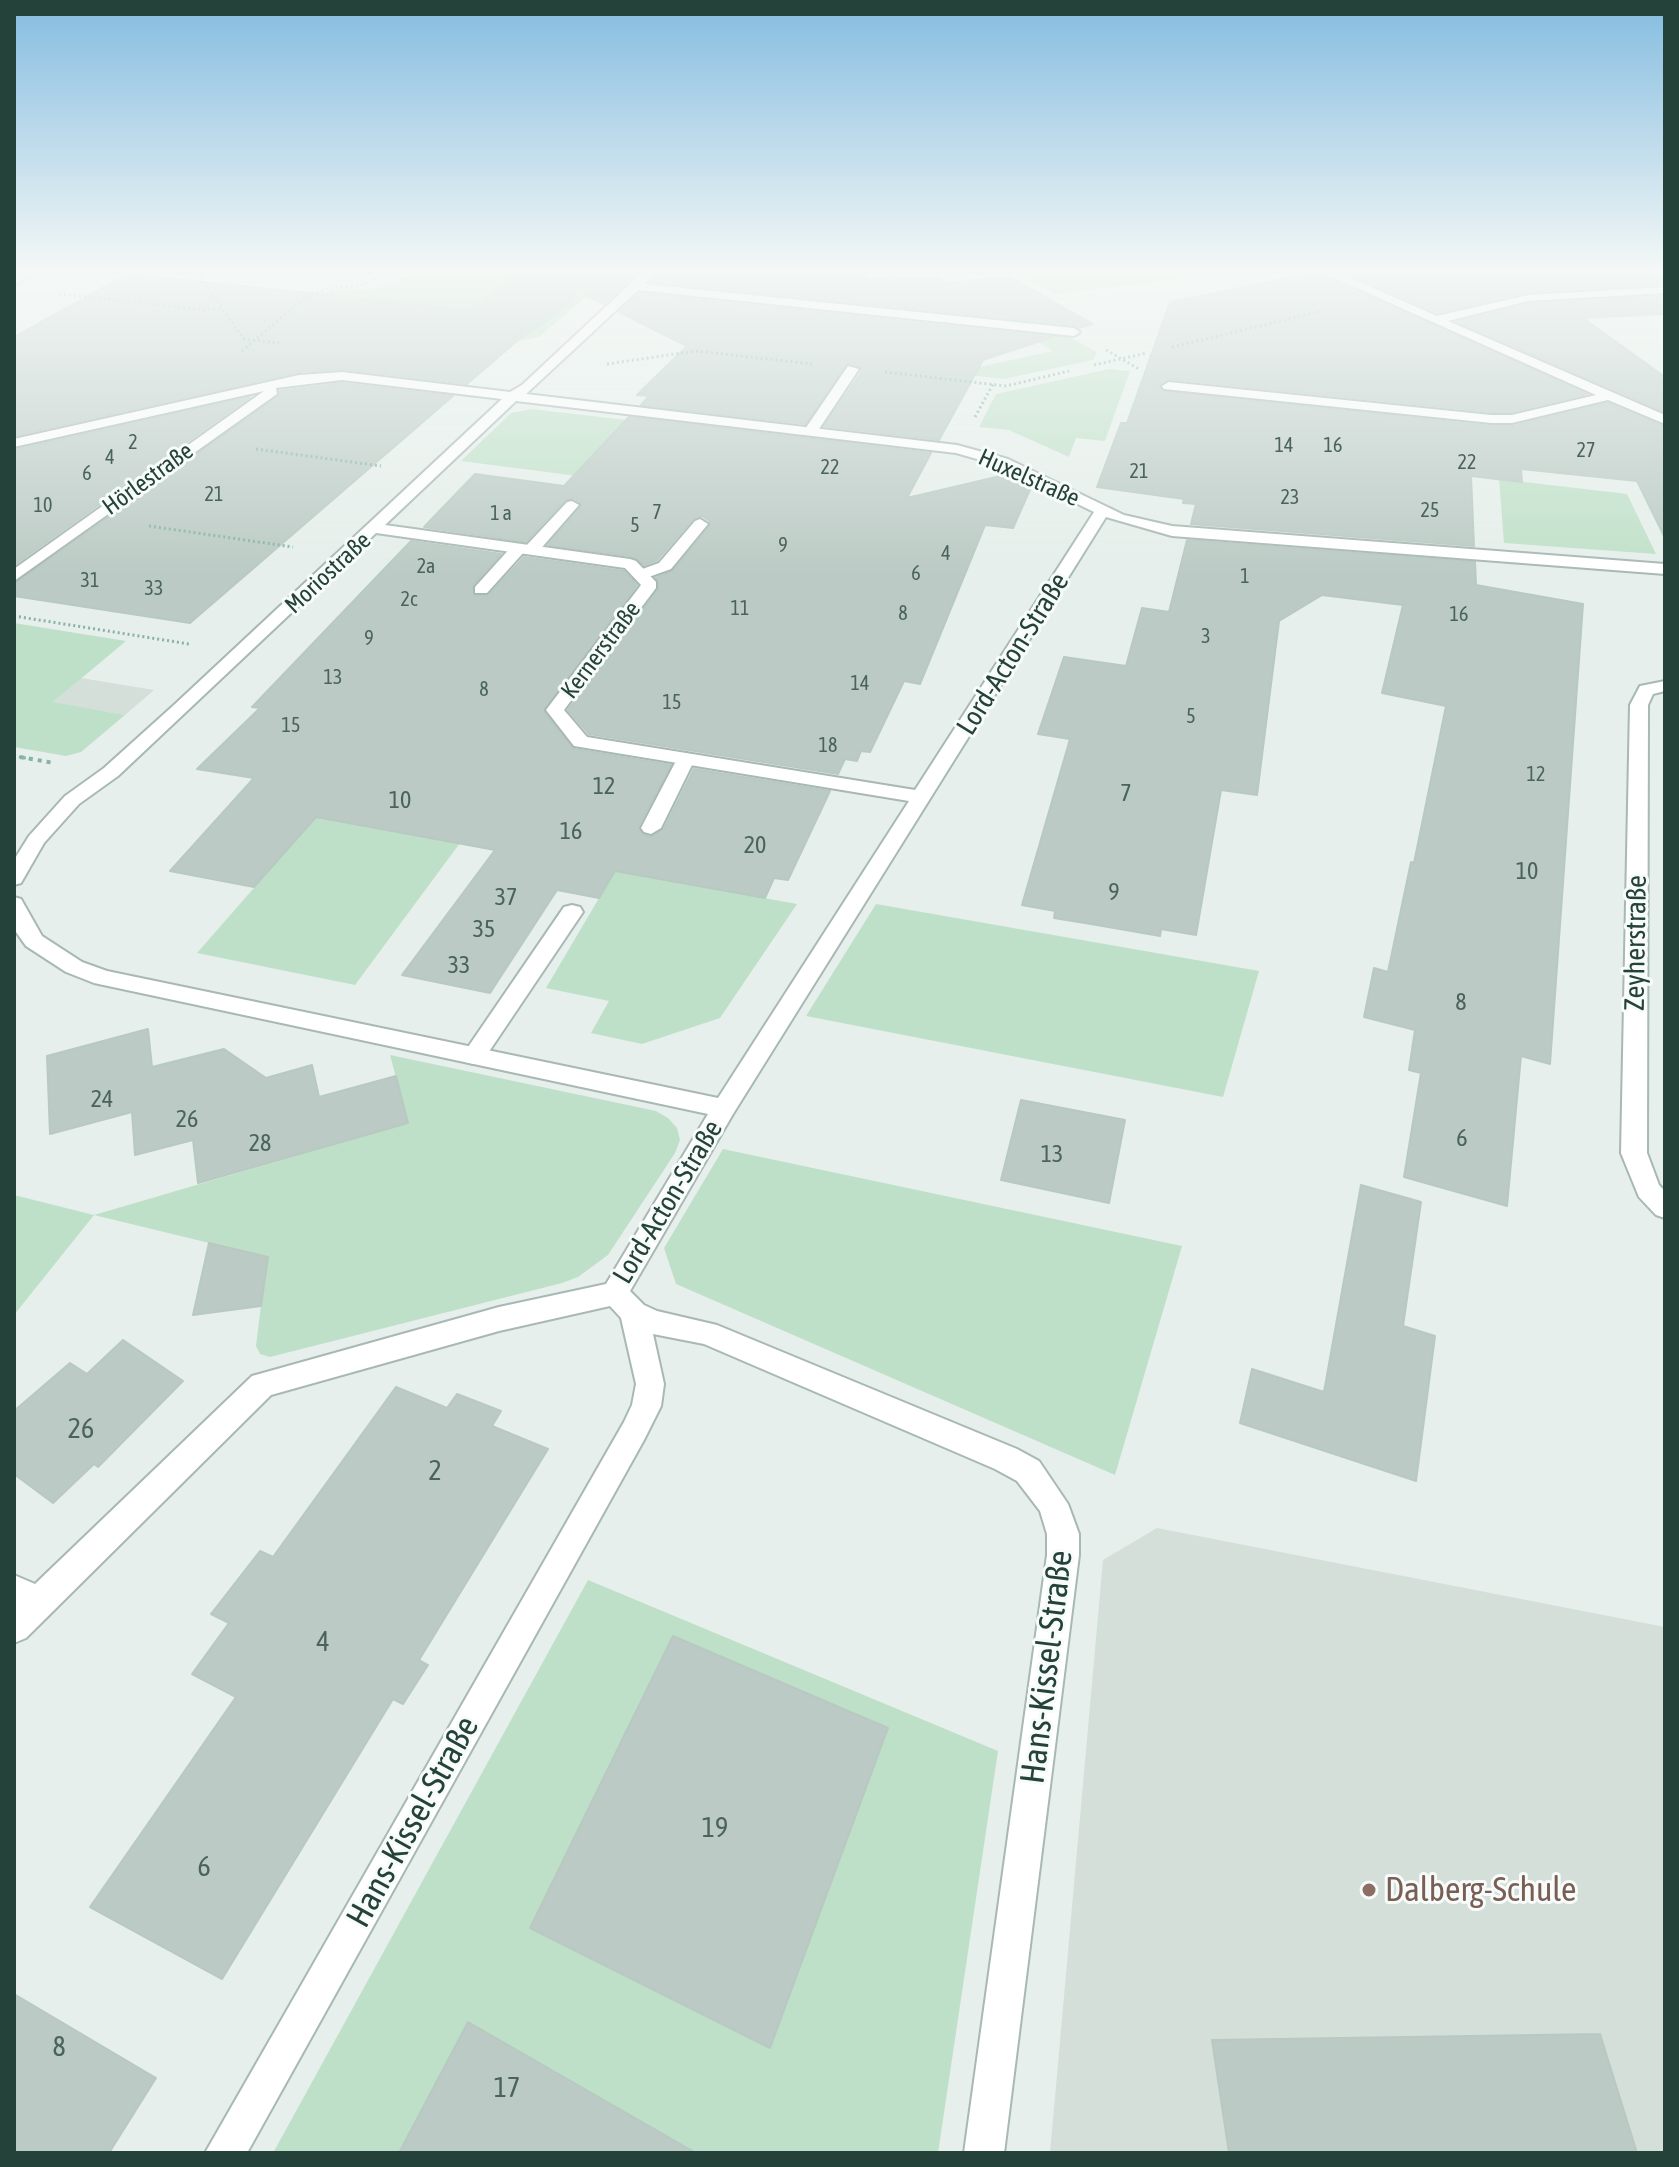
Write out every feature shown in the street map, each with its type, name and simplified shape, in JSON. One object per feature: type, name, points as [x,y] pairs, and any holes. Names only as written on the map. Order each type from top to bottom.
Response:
[{"type":"street","name":"Moriostraße","points":[[14,878],[21,860],[55,817],[111,772],[376,528],[513,396],[542,374]]},
{"type":"street","points":[[810,432],[850,374]]},
{"type":"street","points":[[1558,374],[1665,420]]},
{"type":"street","name":"Huxelstraße","points":[[14,443],[277,384],[342,376],[984,455],[1102,511],[1144,527],[1665,569]]},
{"type":"street","name":"Hörlestraße","points":[[14,576],[277,384]]},
{"type":"street","points":[[1169,386],[1491,419],[1520,418],[1608,396]]},
{"type":"street","points":[[481,590],[572,505]]},
{"type":"street","name":"Lord-Acton-Straße","points":[[14,1627],[25,1597],[262,1385],[499,1319],[624,1303],[724,1108],[1102,511]]},
{"type":"street","points":[[640,575],[665,566],[700,524]]},
{"type":"street","name":"Kernerstraße","points":[[376,528],[630,564],[650,585],[555,710],[581,742],[923,797]]},
{"type":"street","name":"Zeyherstraße","points":[[1665,686],[1646,690],[1639,705],[1634,1153],[1648,1190],[1665,1208]]},
{"type":"street","points":[[651,828],[686,759]]},
{"type":"street","points":[[14,904],[23,926],[34,941],[74,967],[102,978],[724,1108]]},
{"type":"street","points":[[474,1056],[572,912]]},
{"type":"street","name":"Hans-Kissel-Straße","points":[[225,2153],[646,1406],[650,1384],[624,1303]]},
{"type":"street","name":"Hans-Kissel-Straße","points":[[624,1303],[652,1322],[707,1333],[1006,1459],[1028,1471],[1053,1504],[1063,1534],[1063,1555],[984,2153]]},
{"type":"path","points":[[267,374],[277,384]]},
{"type":"path","points":[[899,374],[1006,386],[1056,374]]},
{"type":"path","points":[[199,442],[434,473]]},
{"type":"path","points":[[94,518],[346,555]]},
{"type":"path","points":[[14,616],[242,652]]},
{"type":"shaded area","points":[[81,678],[154,690],[125,715],[52,703]]},
{"type":"shaded area","name":"Dalberg-Schule","points":[[1157,1528],[1665,1627],[1665,2153],[1050,2153],[1103,1560]]},
{"type":"green space","points":[[962,374],[1027,374],[1004,379]]},
{"type":"green space","points":[[1086,374],[1129,374],[1105,441],[1076,438],[1069,457],[1009,430],[979,427],[996,394]]},
{"type":"green space","points":[[532,409],[775,437],[732,496],[461,461],[511,413]]},
{"type":"green space","points":[[1499,479],[1627,494],[1656,554],[1504,543]]},
{"type":"green space","points":[[14,623],[126,641],[53,702],[125,715],[81,752],[66,756],[14,747]]},
{"type":"green space","points":[[316,817],[460,843],[355,985],[197,953]]},
{"type":"green space","points":[[615,871],[797,904],[720,1018],[642,1044],[591,1033],[609,1001],[546,988]]},
{"type":"green space","points":[[876,904],[1259,971],[1223,1097],[806,1016]]},
{"type":"green space","points":[[390,1055],[656,1111],[677,1128],[680,1140],[675,1153],[608,1255],[578,1277],[270,1357],[260,1354],[256,1346],[267,1257],[94,1215],[408,1123]]},
{"type":"green space","points":[[723,1149],[1182,1246],[1115,1475],[676,1284],[664,1248]]},
{"type":"green space","points":[[14,1195],[94,1215],[14,1315]]},
{"type":"green space","points":[[588,1580],[998,1751],[938,2153],[273,2153]]},
{"type":"building","points":[[14,374],[290,374],[14,436]]},
{"type":"building","points":[[385,374],[478,374],[467,384]]},
{"type":"building","points":[[658,374],[841,374],[805,424],[641,405],[649,396],[637,395]]},
{"type":"building","points":[[860,374],[975,374],[939,440],[824,426]]},
{"type":"building","points":[[1144,374],[1543,374],[1587,394],[1512,412],[1491,412],[1169,379],[1159,385],[1162,391],[1491,426],[1513,426],[1608,403],[1665,427],[1665,538],[1637,481],[1521,469],[1522,482],[1471,476],[1474,546],[1191,524],[1196,504],[1183,503],[1184,499],[1097,487],[1121,423],[1127,423]]},
{"type":"building","points":[[1577,374],[1661,374],[1665,377],[1665,412]]},
{"type":"building","points":[[342,383],[453,396],[190,623],[14,596],[14,584],[279,396],[279,391]]},
{"type":"building","points":[[250,397],[14,565],[14,450]]},
{"type":"building","points":[[629,417],[931,453],[907,498],[1009,474],[1032,485],[1013,528],[985,525],[920,684],[904,681],[870,752],[861,751],[857,761],[845,759],[838,774],[589,734],[568,710],[658,590],[656,578],[673,571],[710,526],[710,521],[702,516],[693,519],[657,560],[644,565],[630,556],[548,545],[581,507],[580,502],[573,498],[565,500],[526,542],[424,527],[475,474],[564,486]]},
{"type":"building","points":[[1187,540],[1475,562],[1476,585],[1583,604],[1550,1064],[1521,1056],[1507,1206],[1404,1177],[1421,1073],[1409,1070],[1415,1030],[1364,1017],[1374,968],[1388,972],[1446,706],[1382,693],[1403,605],[1322,595],[1279,621],[1257,795],[1221,790],[1196,935],[1161,929],[1160,936],[1054,918],[1055,911],[1022,905],[1070,739],[1038,734],[1064,657],[1126,666],[1142,608],[1169,612]]},
{"type":"building","points":[[411,541],[501,554],[473,585],[475,596],[489,595],[524,557],[624,571],[637,585],[544,712],[574,749],[671,765],[638,827],[642,834],[650,837],[664,829],[694,769],[830,791],[788,880],[774,878],[765,898],[615,871],[599,898],[557,890],[490,993],[402,975],[495,850],[316,817],[254,887],[170,871],[254,778],[197,769],[260,708],[252,707]]},
{"type":"building","points":[[148,1029],[152,1067],[224,1049],[266,1078],[312,1065],[319,1097],[396,1076],[408,1123],[198,1183],[193,1140],[135,1155],[132,1112],[50,1134],[47,1056]]},
{"type":"building","points":[[1021,1100],[1125,1120],[1109,1203],[1001,1180]]},
{"type":"building","points":[[1361,1185],[1421,1202],[1403,1326],[1435,1336],[1416,1481],[1240,1423],[1252,1369],[1324,1392]]},
{"type":"building","points":[[209,1243],[268,1257],[261,1306],[193,1315]]},
{"type":"building","points":[[123,1340],[183,1381],[98,1467],[94,1464],[53,1503],[14,1474],[14,1411],[70,1363],[87,1374]]},
{"type":"building","points":[[396,1387],[447,1408],[457,1394],[501,1411],[492,1426],[548,1449],[419,1660],[428,1665],[403,1704],[393,1699],[222,1979],[90,1907],[236,1697],[192,1674],[229,1623],[211,1614],[260,1551],[273,1557]]},
{"type":"building","points":[[673,1636],[888,1728],[770,2048],[530,1928]]},
{"type":"building","points":[[14,1994],[156,2078],[109,2153],[14,2153]]},
{"type":"building","points":[[468,2022],[696,2153],[399,2153]]},
{"type":"building","points":[[1600,2034],[1637,2153],[1229,2153],[1212,2040]]},
{"type":"place","name":"Dalberg-Schule","points":[[1369,1890]]}]
